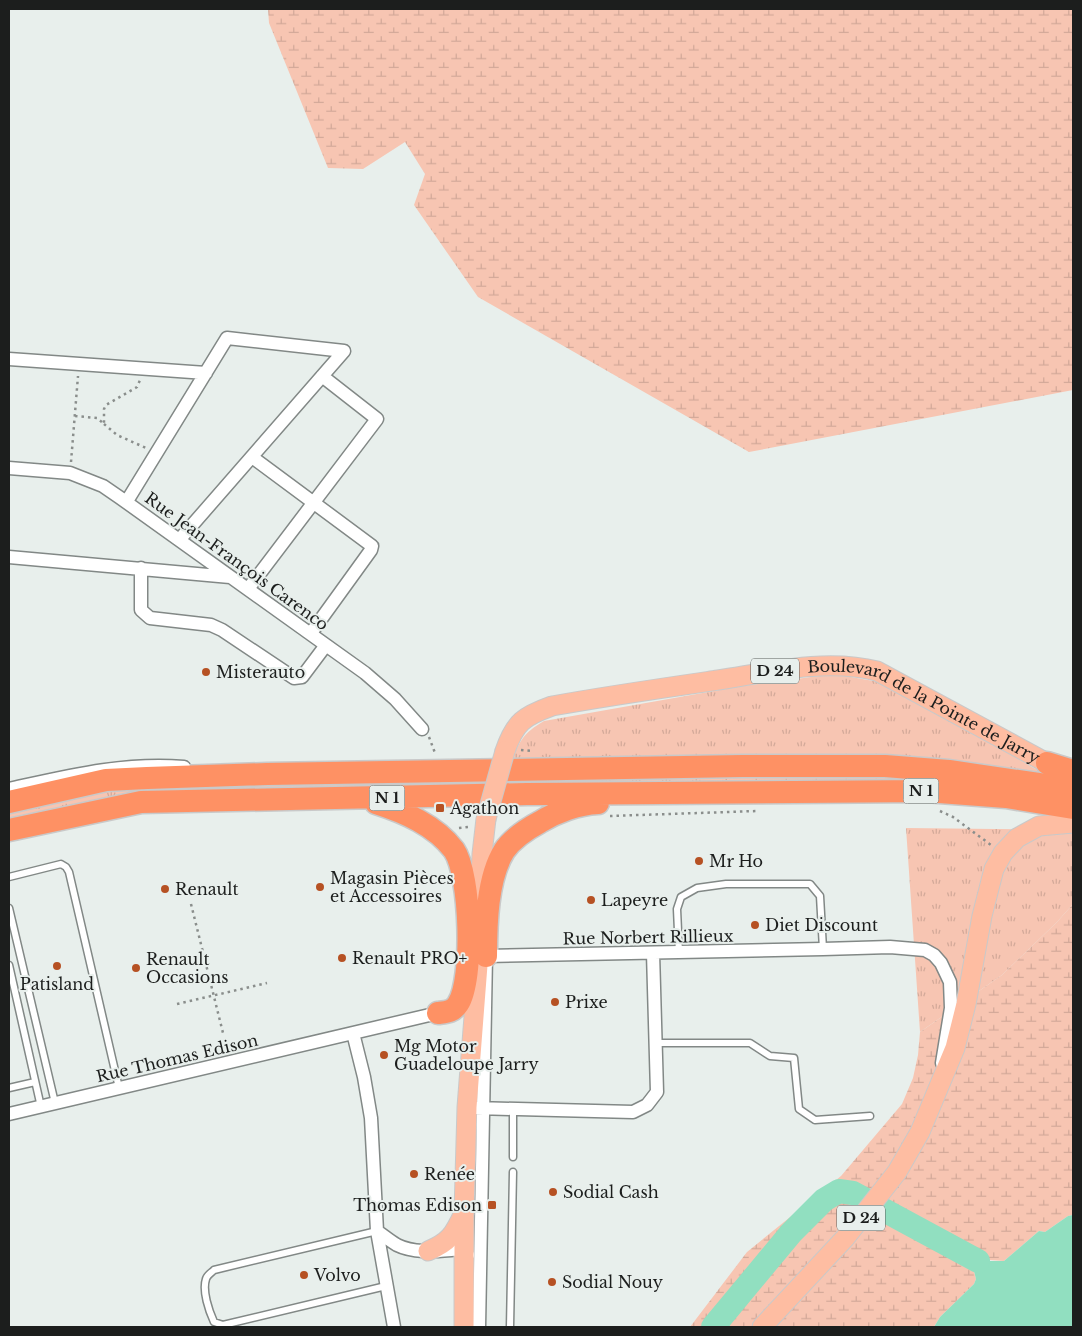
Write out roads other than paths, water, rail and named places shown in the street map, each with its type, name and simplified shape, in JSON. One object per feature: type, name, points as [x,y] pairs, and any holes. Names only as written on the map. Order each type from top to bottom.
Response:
[{"type":"highway","points":[[1047,763],[1073,772]]},
{"type":"highway","name":"N 1","points":[[9,802],[106,780],[267,774],[770,766],[885,766],[950,771],[1073,789]]},
{"type":"highway","name":"N 1","points":[[9,830],[141,802],[527,794],[764,801],[926,791],[1006,797],[1073,808]]},
{"type":"highway","points":[[363,798],[408,814],[438,835],[454,851],[462,870],[468,911],[467,958],[463,994],[457,1006],[451,1011],[438,1014]]},
{"type":"highway","points":[[486,956],[490,892],[496,866],[505,849],[526,830],[549,816],[587,804],[764,801]]},
{"type":"main road","name":"Boulevard de la Pointe de Jarry","points":[[464,1327],[464,1212],[475,1108],[482,854],[486,819],[505,751],[514,730],[523,720],[532,713],[552,706],[773,672],[822,666],[849,666],[878,671],[972,717],[1047,763]]},
{"type":"main road","name":"D 24","points":[[762,1327],[846,1238],[872,1206],[916,1140],[955,1048],[964,1013],[982,916],[994,869],[1003,853],[1017,838],[1039,826],[1073,823]]},
{"type":"main road","points":[[428,1251],[439,1246],[454,1234],[464,1212]]},
{"type":"street","points":[[127,501],[227,338],[344,351],[180,539]]},
{"type":"street","points":[[9,359],[206,373]]},
{"type":"street","points":[[248,589],[377,419],[322,376]]},
{"type":"street","points":[[252,457],[372,546],[372,550],[311,633]]},
{"type":"street","name":"Rue Jean-François Carenco","points":[[9,468],[70,473],[102,486],[127,501],[230,577],[366,673],[395,699],[422,729]]},
{"type":"street","points":[[9,557],[230,577]]},
{"type":"street","points":[[141,568],[141,610],[150,618],[211,625],[222,630],[294,678],[302,677],[326,644]]},
{"type":"street","points":[[9,789],[99,770],[152,766],[267,774]]},
{"type":"street","name":"Rue Norbert Rillieux","points":[[486,956],[908,947],[925,950],[934,955],[941,963],[950,982],[949,1025],[937,1093]]},
{"type":"street","points":[[475,1108],[632,1112],[647,1105],[657,1092],[653,953]]},
{"type":"street","name":"Boulevard de la Pointe de Jarry","points":[[479,1327],[480,1282],[475,1108],[486,956]]},
{"type":"street","name":"Rue Thomas Edison","points":[[9,1114],[438,1014]]},
{"type":"street","points":[[353,1034],[364,1077],[371,1118],[377,1231],[394,1327]]},
{"type":"street","points":[[377,1231],[396,1244],[410,1249],[428,1251],[465,1249],[480,1282]]},
{"type":"lane","points":[[9,877],[61,864],[66,867],[72,882],[119,1088]]},
{"type":"lane","points":[[679,953],[677,909],[681,897],[697,888],[726,884],[810,884],[820,896],[822,950]]},
{"type":"lane","points":[[9,908],[55,1103]]},
{"type":"lane","points":[[9,965],[41,1107]]},
{"type":"lane","points":[[656,1043],[750,1043],[770,1056],[794,1058],[798,1109],[815,1120],[870,1116]]},
{"type":"lane","points":[[9,1088],[35,1082]]},
{"type":"lane","points":[[513,1109],[513,1157]]},
{"type":"lane","points":[[510,1327],[513,1172]]},
{"type":"lane","points":[[377,1231],[214,1270],[206,1276],[205,1286],[210,1313],[214,1322],[223,1326],[386,1286]]},
{"type":"waterway","points":[[713,1327],[791,1233],[824,1200],[839,1191],[853,1193],[866,1200]]},
{"type":"waterway","points":[[880,1208],[978,1261]]},
{"type":"place","name":"Misterauto","points":[[206,672]]},
{"type":"place","name":"Agathon","points":[[440,808]]},
{"type":"place","name":"Mr Ho","points":[[699,861]]},
{"type":"place","name":"Magasin Pièces et Accessoires","points":[[320,887]]},
{"type":"place","name":"Renault","points":[[165,889]]},
{"type":"place","name":"Lapeyre","points":[[591,900]]},
{"type":"place","name":"Diet Discount","points":[[755,925]]},
{"type":"place","name":"Renault PRO+","points":[[342,958]]},
{"type":"place","name":"Patisland","points":[[57,966]]},
{"type":"place","name":"Renault Occasions","points":[[136,968]]},
{"type":"place","name":"Prixe","points":[[555,1002]]},
{"type":"place","name":"Mg Motor Guadeloupe Jarry","points":[[384,1055]]},
{"type":"place","name":"Renée","points":[[414,1174]]},
{"type":"place","name":"Sodial Cash","points":[[553,1192]]},
{"type":"place","name":"Thomas Edison","points":[[492,1205]]},
{"type":"place","name":"Volvo","points":[[304,1275]]},
{"type":"place","name":"Sodial Nouy","points":[[552,1282]]}]
